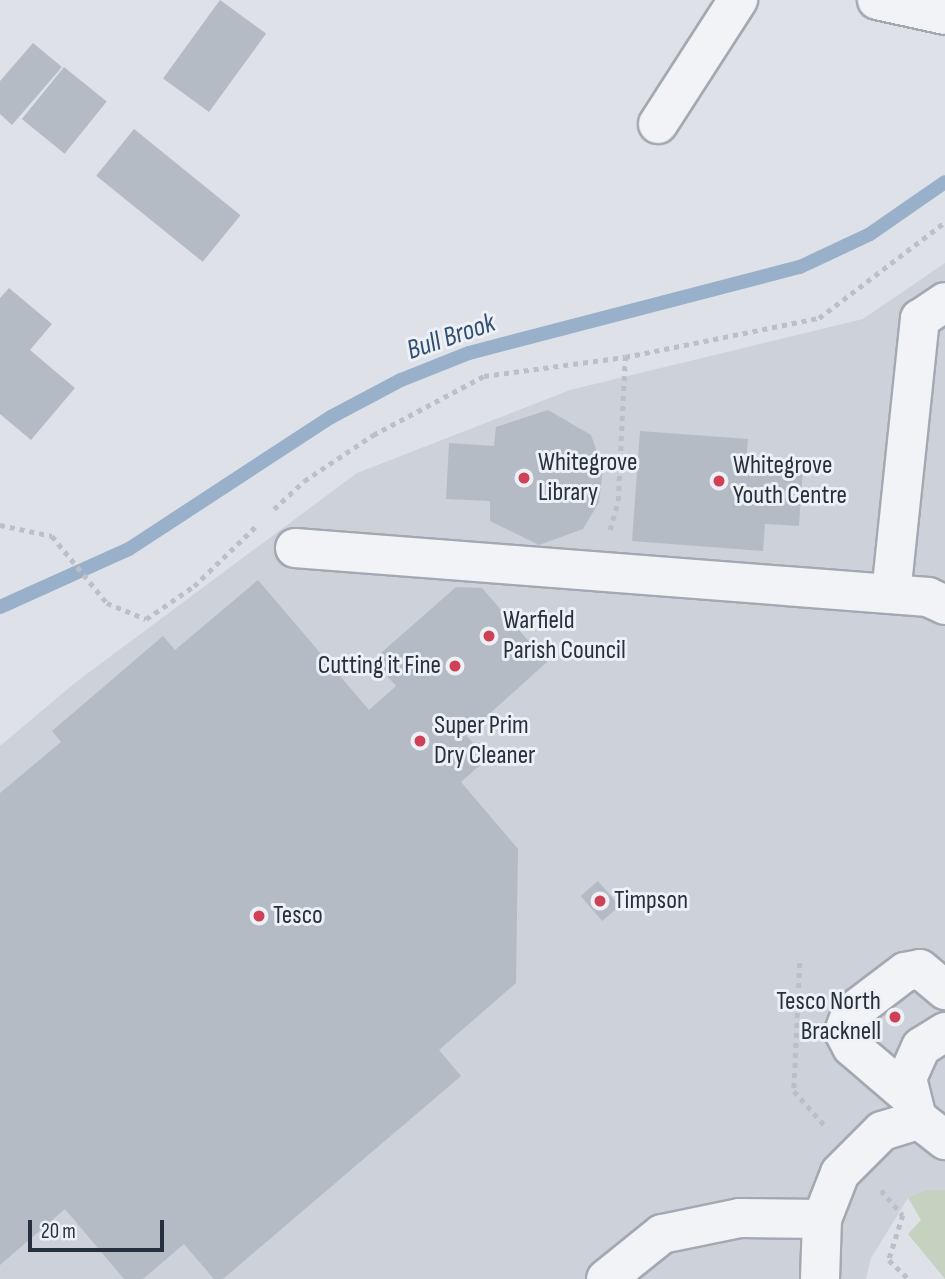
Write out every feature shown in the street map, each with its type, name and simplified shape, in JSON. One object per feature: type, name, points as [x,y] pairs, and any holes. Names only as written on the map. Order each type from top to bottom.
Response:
[{"type":"street","points":[[658,124],[738,0]]},
{"type":"street","points":[[877,0],[945,15]]},
{"type":"street","points":[[891,594],[920,319],[945,302]]},
{"type":"street","points":[[295,548],[891,594],[945,605]]},
{"type":"street","points":[[924,1118],[852,1047],[844,1032],[850,1013],[905,972],[935,976],[945,990]]},
{"type":"street","points":[[924,1118],[911,1063],[945,1032]]},
{"type":"street","points":[[820,1279],[822,1219],[853,1158],[882,1131],[924,1118]]},
{"type":"street","points":[[606,1279],[662,1234],[740,1218],[822,1219]]},
{"type":"path","points":[[0,525],[52,537],[107,603],[146,619],[194,586],[304,481],[484,376],[625,357],[819,318],[945,222]]},
{"type":"path","points":[[598,571],[618,501],[625,357]]},
{"type":"path","points":[[794,1091],[800,963]]},
{"type":"path","points":[[853,1158],[903,1215],[889,1260],[909,1279]]},
{"type":"shaded area","points":[[945,263],[945,1190],[908,1198],[871,1258],[866,1279],[0,1279],[0,746],[76,682],[357,473],[570,390],[863,319]]},
{"type":"green space","points":[[927,1190],[945,1190],[945,1279],[908,1234],[921,1220],[908,1198]]},
{"type":"building","points":[[220,0],[266,34],[209,112],[163,78]]},
{"type":"building","points":[[33,43],[62,67],[12,125],[0,114],[0,81]]},
{"type":"building","points":[[64,67],[107,102],[65,154],[22,119]]},
{"type":"building","points":[[134,129],[240,215],[203,262],[96,176]]},
{"type":"building","points":[[9,288],[52,324],[30,350],[75,388],[31,440],[0,414],[0,298]]},
{"type":"building","name":"Whitegrove Library","points":[[548,410],[591,435],[603,469],[599,502],[583,529],[539,545],[490,521],[490,501],[446,499],[449,443],[494,446],[496,427]]},
{"type":"building","name":"Whitegrove Youth Centre","points":[[640,431],[748,439],[746,464],[803,468],[799,526],[765,524],[763,551],[632,541]]},
{"type":"building","name":"Tesco","points":[[258,580],[369,710],[396,686],[373,660],[456,587],[482,588],[547,662],[466,735],[487,759],[461,782],[518,849],[516,983],[439,1050],[461,1076],[223,1279],[214,1279],[184,1244],[143,1279],[124,1279],[65,1209],[0,1265],[0,793],[61,742],[52,731],[163,636],[175,650]]},
{"type":"building","name":"Timpson","points":[[598,881],[620,906],[602,921],[581,896]]},
{"type":"waterway","name":"Bull Brook","points":[[0,607],[129,549],[331,417],[401,380],[469,353],[800,267],[870,234],[945,182]]},
{"type":"place","name":"Whitegrove Library","points":[[524,478]]},
{"type":"place","name":"Whitegrove Youth Centre","points":[[719,481]]},
{"type":"place","name":"Warfield Parish Council","points":[[489,636]]},
{"type":"place","name":"Cutting it Fine","points":[[455,666]]},
{"type":"place","name":"Super Prim Dry Cleaner","points":[[420,741]]},
{"type":"place","name":"Timpson","points":[[600,901]]},
{"type":"place","name":"Tesco","points":[[259,916]]},
{"type":"place","name":"Tesco North Bracknell","points":[[895,1017]]}]
